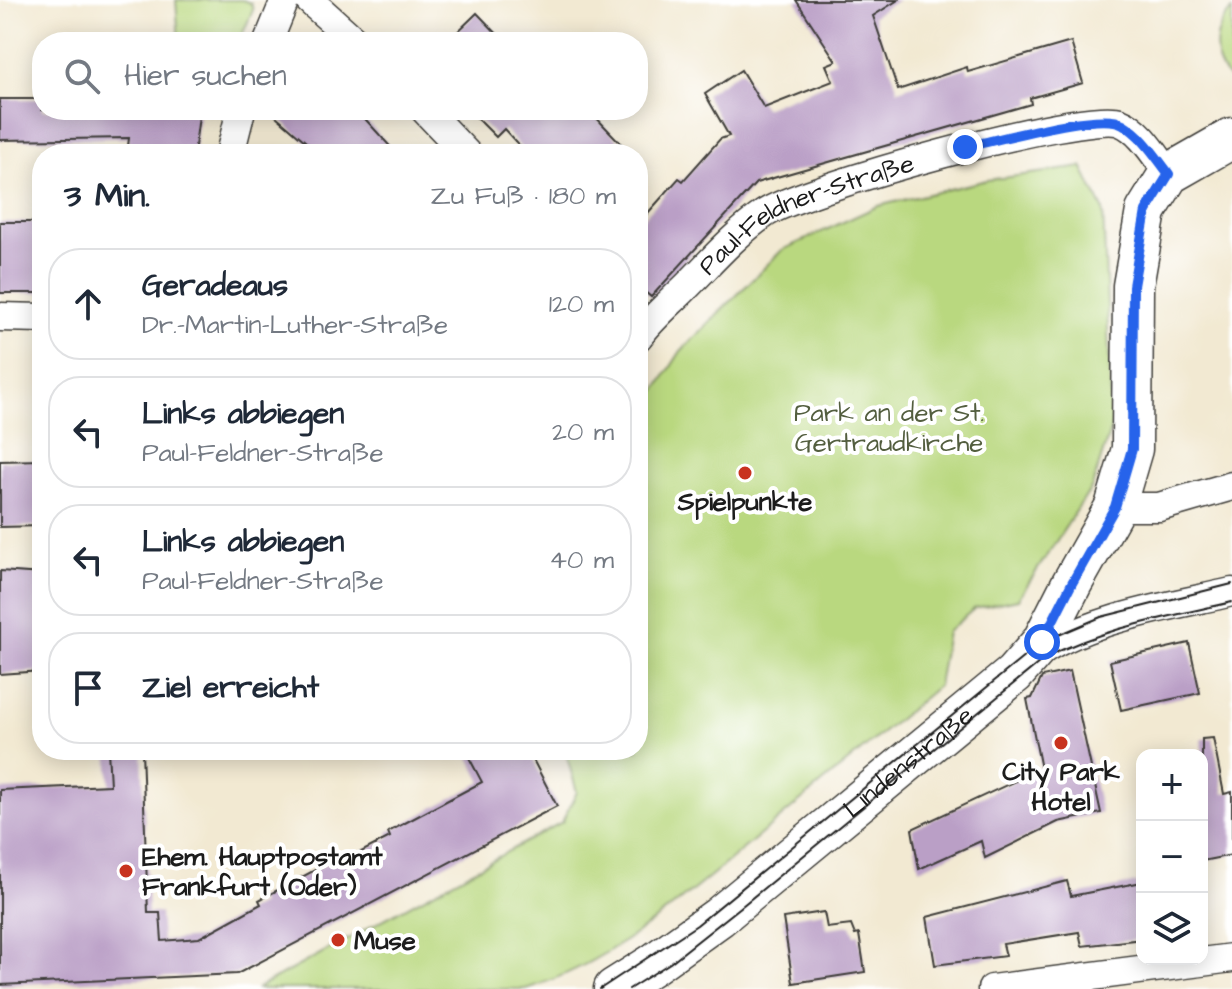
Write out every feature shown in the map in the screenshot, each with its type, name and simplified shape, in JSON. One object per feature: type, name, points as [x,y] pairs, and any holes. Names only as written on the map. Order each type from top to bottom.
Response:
[{"type":"street","points":[[272,32],[285,0]]},
{"type":"street","points":[[309,0],[345,32]]},
{"type":"street","points":[[232,144],[238,120]]},
{"type":"street","points":[[435,120],[457,144]]},
{"type":"street","name":"Paul-Feldner-Straße","points":[[648,325],[738,235],[766,212],[850,180],[965,147],[1059,126],[1105,120],[1120,122],[1141,137],[1169,174]]},
{"type":"street","points":[[1025,663],[1042,642],[1115,507],[1132,449],[1133,286],[1146,211],[1169,174],[1232,138]]},
{"type":"street","points":[[0,317],[32,318]]},
{"type":"street","points":[[1115,507],[1159,507],[1232,486]]},
{"type":"street","name":"Lindenstraße","points":[[614,989],[719,917],[1044,649],[1104,623],[1232,592]]},
{"type":"street","points":[[992,989],[1154,979],[1232,958]]},
{"type":"green space","points":[[176,0],[242,0],[251,3],[253,10],[243,32],[178,32]]},
{"type":"green space","points":[[1232,10],[1232,81],[1220,65],[1216,46],[1220,27]]},
{"type":"green space","name":"Park an der St. Gertraudkirche","points":[[1082,167],[1103,209],[1112,424],[1092,487],[1018,599],[975,608],[947,632],[938,686],[678,902],[588,963],[525,989],[256,989],[562,822],[577,792],[568,760],[648,760],[648,403],[681,351],[782,250],[878,206],[987,180]]},
{"type":"building","points":[[796,0],[898,0],[873,16],[898,90],[967,67],[968,72],[1071,42],[1083,83],[1030,98],[1031,104],[756,183],[651,297],[648,294],[648,213],[679,178],[683,181],[720,139],[729,136],[705,94],[741,70],[764,108],[833,81],[826,65],[836,61]]},
{"type":"building","points":[[477,13],[495,32],[457,32]]},
{"type":"building","points":[[0,99],[32,99],[32,120],[198,120],[195,144],[128,144],[129,138],[0,140]]},
{"type":"building","points":[[281,120],[366,120],[388,144],[308,144]]},
{"type":"building","points":[[479,120],[599,120],[621,144],[518,144],[504,129],[496,137]]},
{"type":"building","points":[[0,222],[32,222],[32,293],[0,293]]},
{"type":"building","points":[[32,460],[32,526],[0,527],[0,461]]},
{"type":"building","points":[[0,571],[32,573],[32,672],[0,674]]},
{"type":"building","points":[[1189,643],[1200,693],[1121,710],[1110,661]]},
{"type":"building","points":[[1070,671],[1101,813],[1058,822],[985,858],[981,841],[919,869],[912,829],[1041,769],[1027,699],[1032,698],[1042,677]]},
{"type":"building","points":[[1213,738],[1224,794],[1232,792],[1232,855],[1208,860],[1208,749],[1202,749],[1202,739]]},
{"type":"building","points":[[109,760],[142,760],[148,913],[160,913],[162,941],[199,938],[261,904],[259,900],[341,856],[344,861],[390,837],[388,832],[482,782],[470,760],[533,760],[557,806],[237,974],[0,985],[0,790],[110,785]]},
{"type":"building","points":[[1067,881],[1071,896],[1136,883],[1136,940],[1082,946],[1079,932],[1003,944],[1006,956],[935,965],[927,917]]},
{"type":"building","points":[[824,912],[827,928],[851,925],[855,935],[859,934],[865,972],[793,983],[783,918]]},
{"type":"tram line","points":[[600,989],[697,925],[1042,642],[1101,617],[1232,584]]},
{"type":"tram line","points":[[629,989],[670,963],[742,906],[1045,658],[1113,631],[1232,602]]},
{"type":"place","name":"Spielpunkte","points":[[745,473]]},
{"type":"place","name":"City Park Hotel","points":[[1061,743]]},
{"type":"place","name":"Ehem. Hauptpostamt Frankfurt (Oder)","points":[[126,871]]},
{"type":"place","name":"Muse","points":[[338,940]]},
{"type":"route","points":[[965,147],[1059,126],[1105,120],[1120,122],[1141,137],[1169,174],[1146,211],[1133,286],[1132,449],[1115,507],[1042,642]]}]
